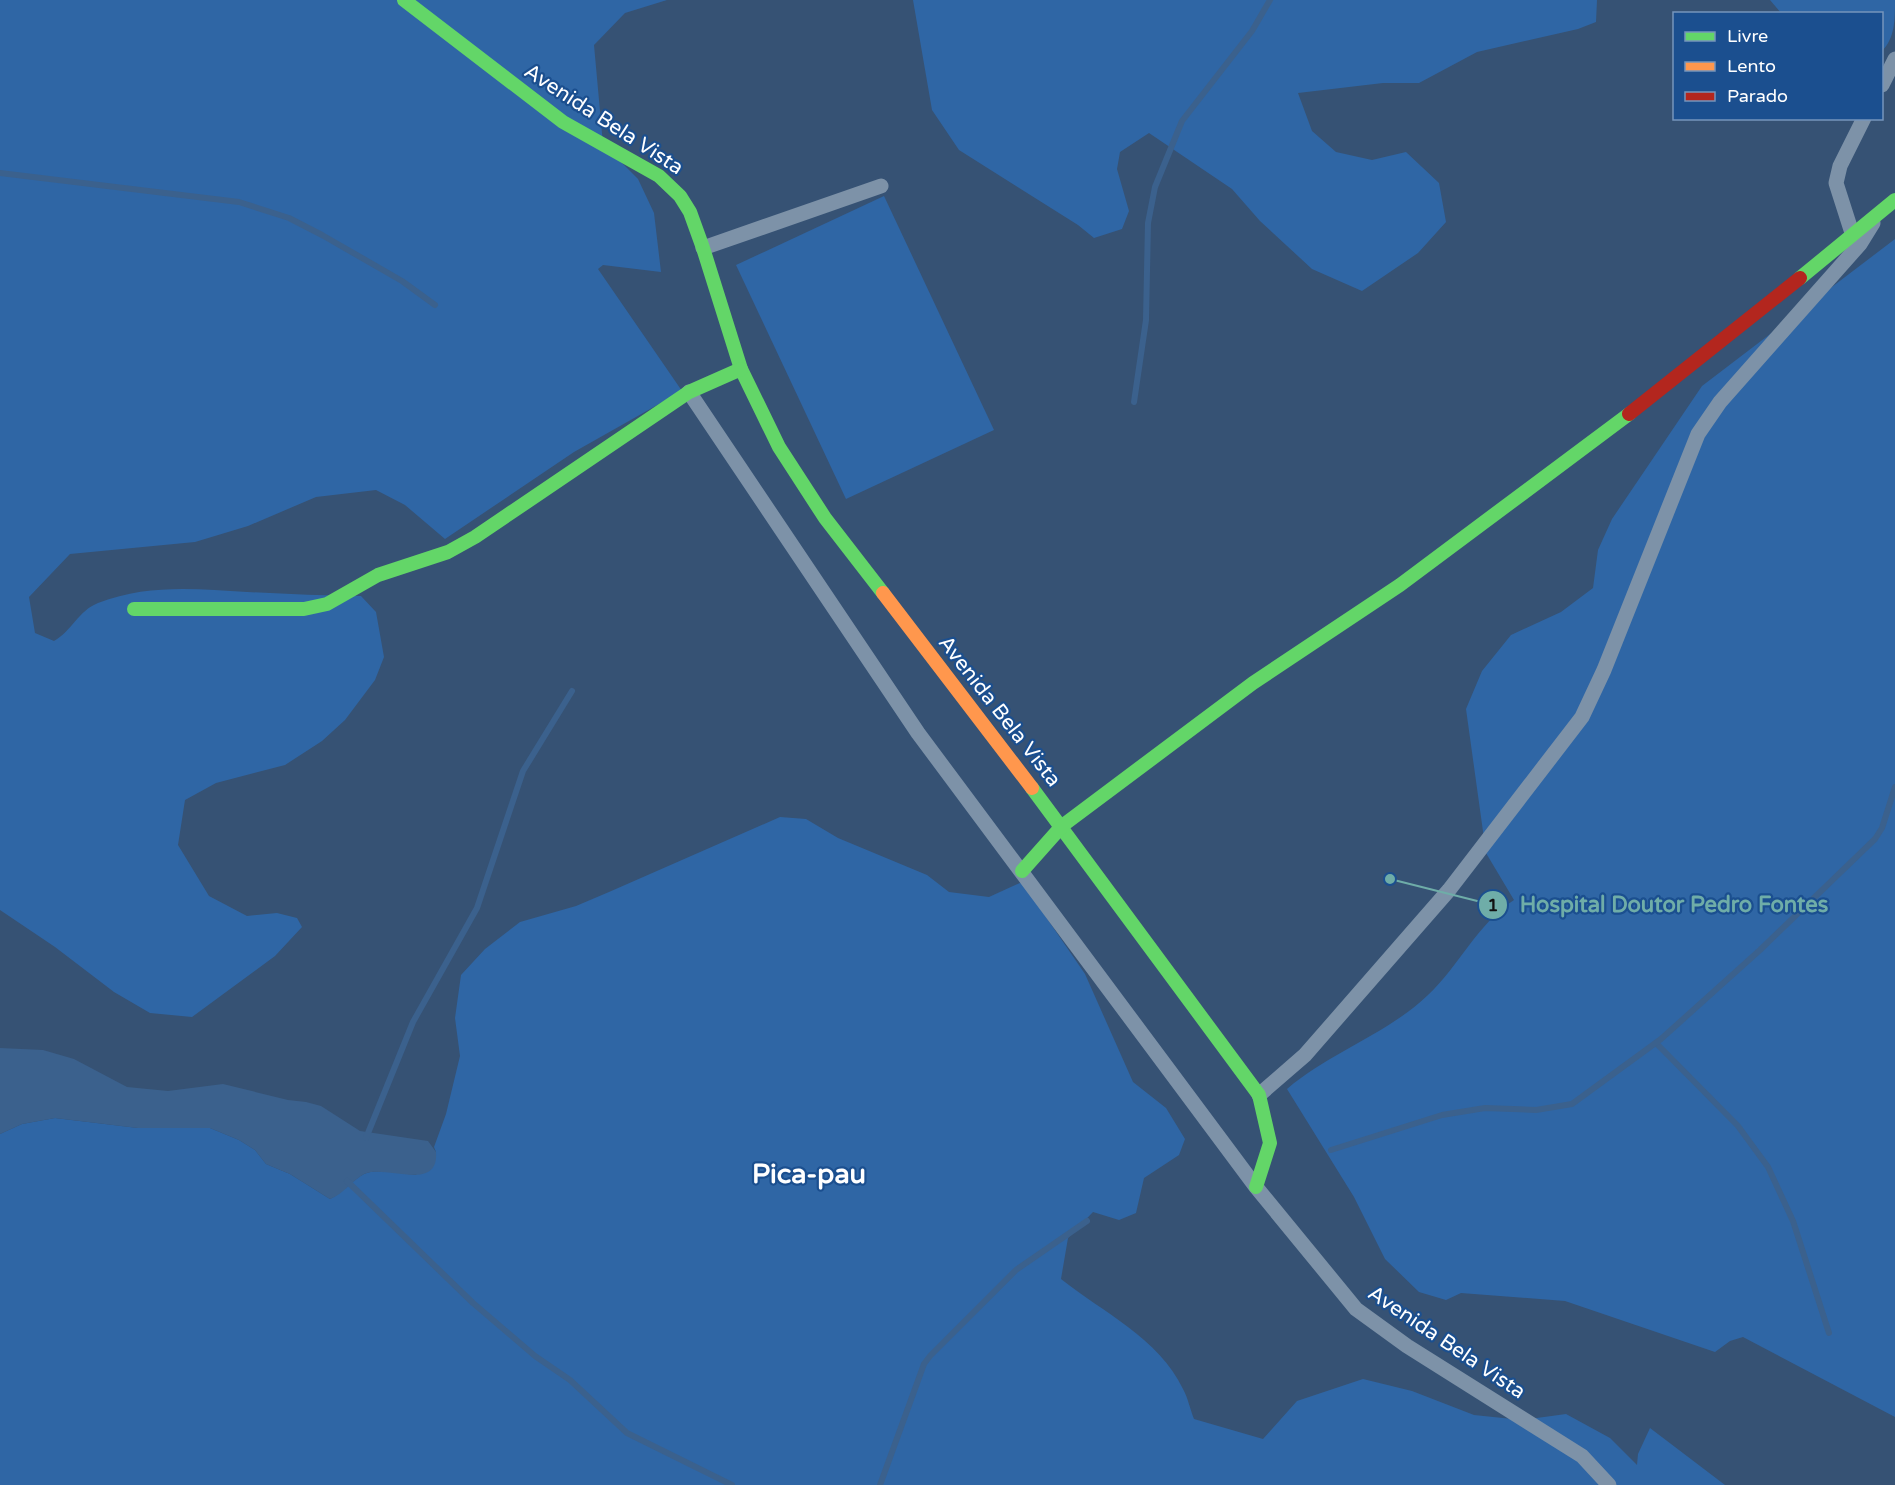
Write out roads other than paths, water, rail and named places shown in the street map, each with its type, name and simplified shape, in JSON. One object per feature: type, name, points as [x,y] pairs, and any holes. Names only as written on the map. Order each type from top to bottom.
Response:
[{"type":"street","name":"Avenida Bela Vista","points":[[409,1],[563,122],[671,185],[690,212],[741,369],[779,447],[825,518],[1062,826],[1259,1095],[1270,1143],[1256,1187]]},
{"type":"street","points":[[1883,81],[1895,59]]},
{"type":"street","points":[[1856,239],[1836,183],[1840,166],[1863,120]]},
{"type":"street","points":[[703,248],[881,186]]},
{"type":"street","points":[[1259,1095],[1305,1055],[1442,898],[1582,717],[1604,670],[1698,434],[1720,402],[1856,239],[1881,210],[1895,200]]},
{"type":"street","points":[[1022,871],[1062,826],[1253,683],[1400,585],[1659,392],[1856,239]]},
{"type":"street","points":[[134,609],[304,609],[327,604],[378,575],[448,552],[475,537],[688,392],[741,369]]},
{"type":"street","name":"Avenida Bela Vista","points":[[688,392],[918,733],[1256,1187],[1356,1309],[1407,1346],[1582,1456],[1609,1485]]},
{"type":"waterway","points":[[1134,402],[1146,320],[1148,223],[1155,187],[1182,121],[1252,31],[1270,0]]},
{"type":"waterway","points":[[0,173],[239,202],[289,218],[322,235],[402,281],[435,305]]},
{"type":"waterway","points":[[366,1138],[413,1022],[477,908],[523,771],[572,691]]},
{"type":"waterway","points":[[1331,1150],[1442,1115],[1485,1108],[1536,1110],[1572,1104],[1661,1039],[1760,950],[1875,839],[1882,828],[1895,787]]},
{"type":"waterway","points":[[1656,1043],[1738,1126],[1768,1167],[1793,1221],[1829,1333]]},
{"type":"waterway","points":[[347,1181],[473,1303],[535,1356],[570,1380],[627,1433],[732,1485]]},
{"type":"waterway","points":[[880,1485],[924,1364],[930,1356],[1016,1270],[1087,1221]]},
{"type":"place","name":"Hospital Doutor Pedro Fontes","points":[[1390,879]]},
{"type":"district","name":"Pica-pau","points":[[809,1174]]}]
